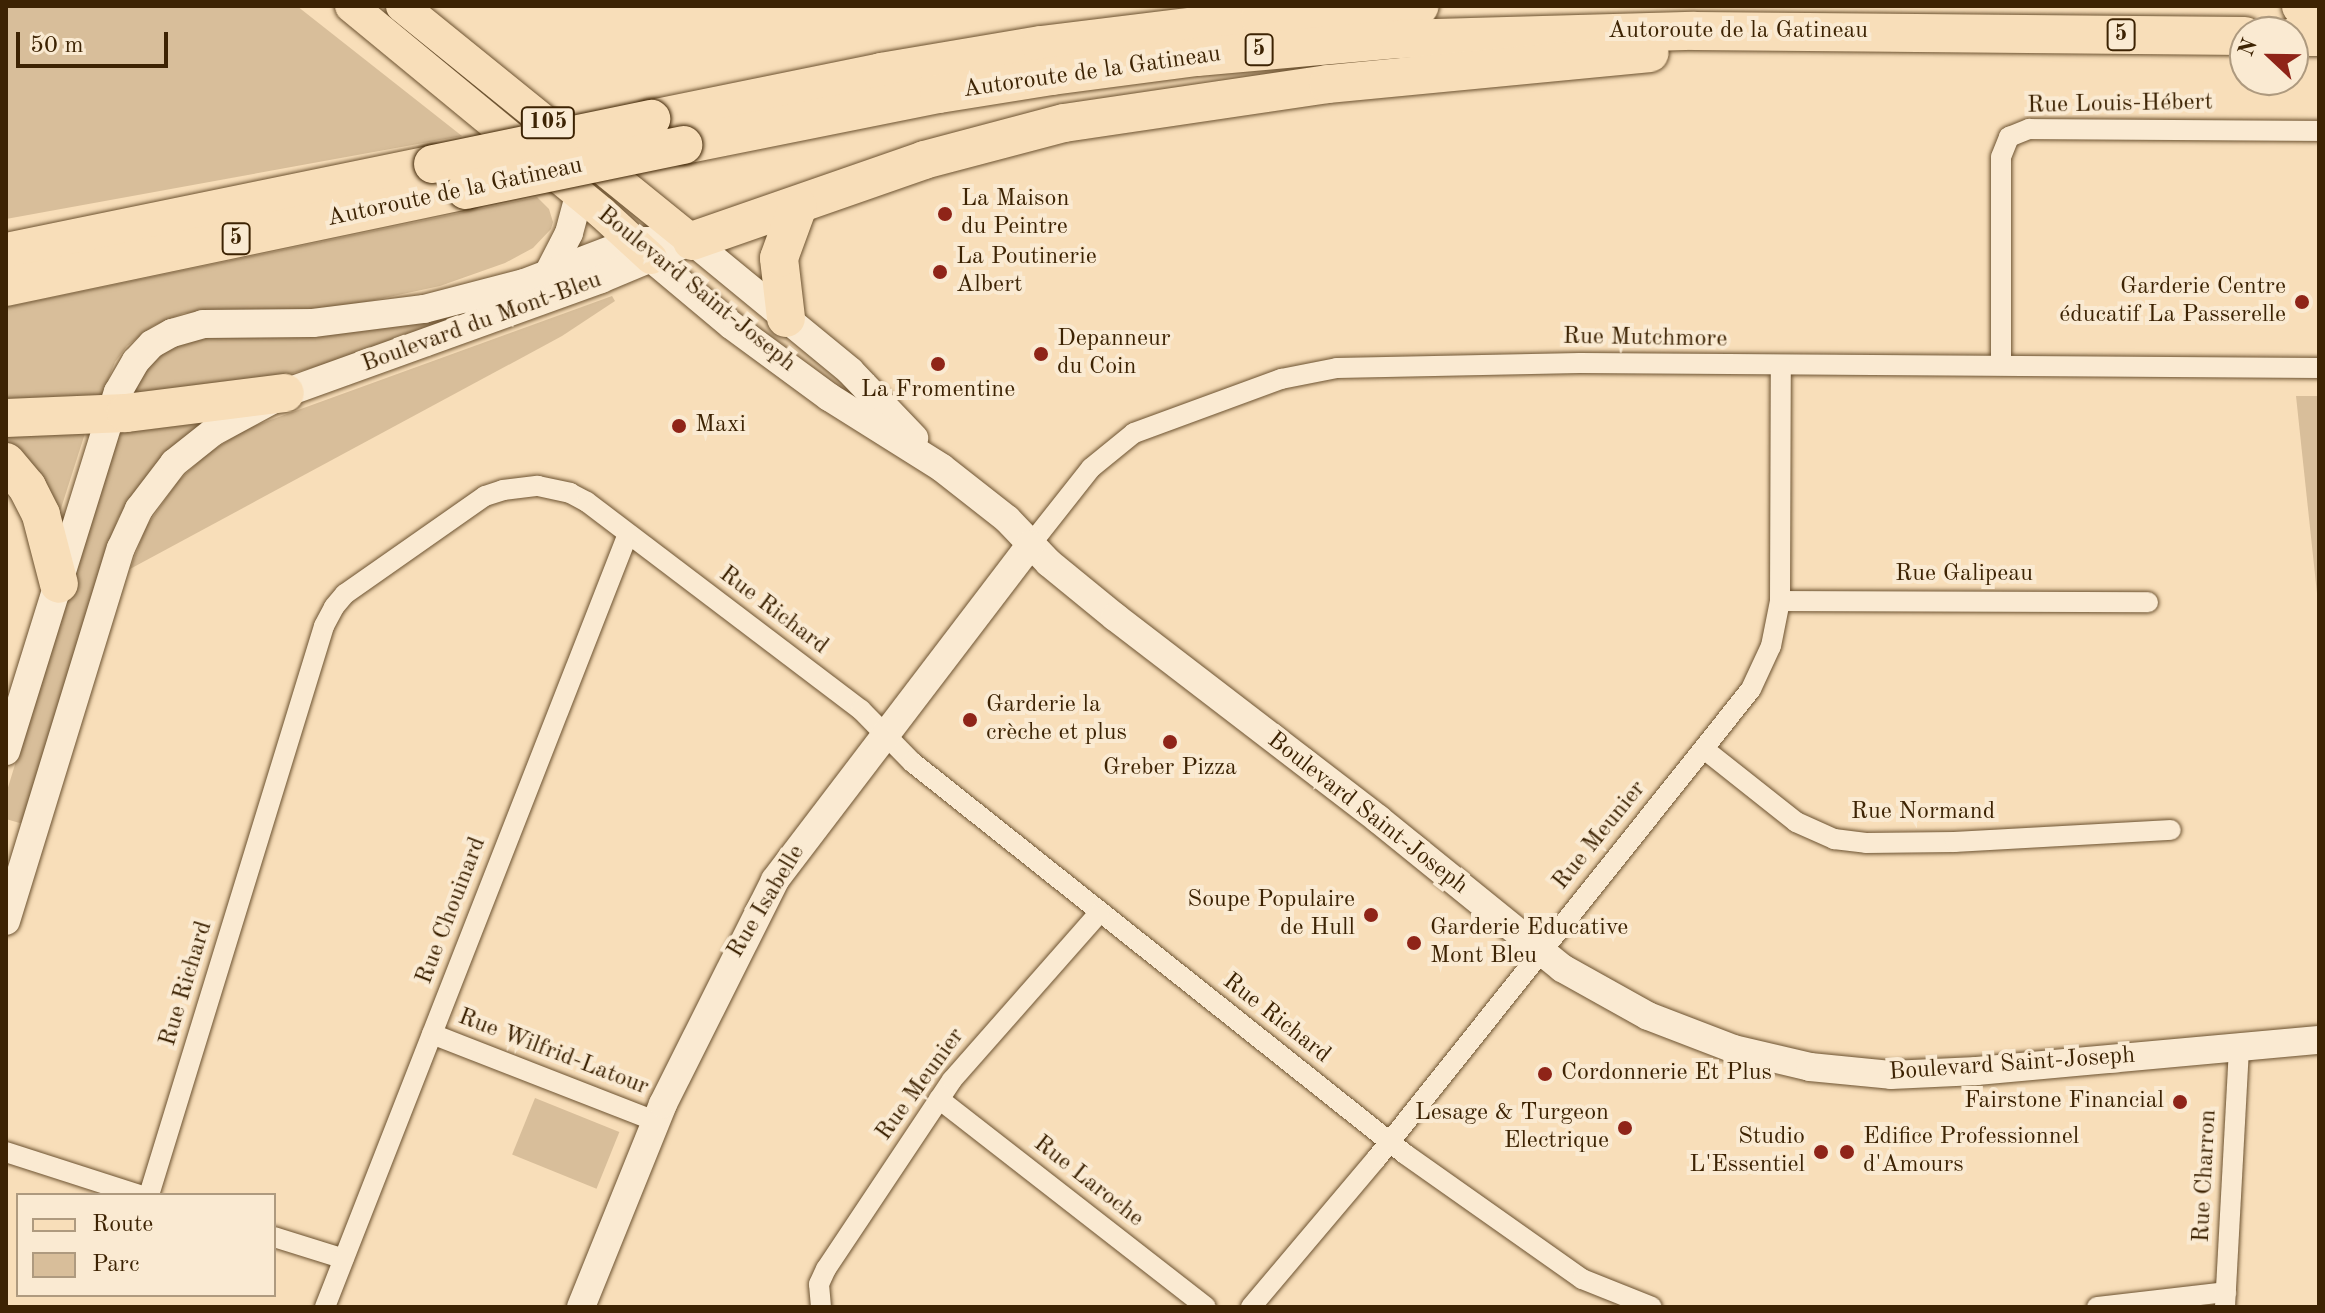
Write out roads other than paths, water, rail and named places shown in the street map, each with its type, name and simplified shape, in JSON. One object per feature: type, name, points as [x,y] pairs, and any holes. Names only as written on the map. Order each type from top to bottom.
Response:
[{"type":"highway","name":"Autoroute de la Gatineau","points":[[6,252],[651,119],[1014,49],[1260,18],[1420,6]]},
{"type":"highway","points":[[2301,6],[2319,6]]},
{"type":"highway","name":"Autoroute de la Gatineau","points":[[6,287],[683,145],[1003,83],[1296,47],[1542,32],[2229,36]]},
{"type":"highway","points":[[692,241],[972,145],[1129,111],[1380,78],[1844,32]]},
{"type":"highway","points":[[786,318],[779,258],[798,206]]},
{"type":"highway","points":[[6,418],[111,414],[285,393]]},
{"type":"highway","points":[[6,462],[27,487],[41,515],[59,584]]},
{"type":"main road","name":"Boulevard Saint-Joseph","points":[[351,6],[642,250]]},
{"type":"main road","name":"Boulevard Saint-Joseph","points":[[402,6],[692,241]]},
{"type":"street","name":"Rue Louis-Hébert","points":[[2001,365],[2001,157],[2009,137],[2029,129],[2319,131]]},
{"type":"street","points":[[548,274],[569,233],[579,195]]},
{"type":"street","name":"Boulevard du Mont-Bleu","points":[[6,751],[111,414],[123,381],[152,344],[182,329],[216,324],[313,323],[391,314],[474,298],[548,274],[692,241]]},
{"type":"street","name":"Boulevard Saint-Joseph","points":[[692,241],[850,371],[942,468]]},
{"type":"street","name":"Boulevard du Mont-Bleu","points":[[6,921],[114,565],[132,520],[162,476],[198,442],[285,393],[462,331],[642,250]]},
{"type":"street","name":"Boulevard Saint-Joseph","points":[[642,250],[731,325],[829,397],[942,468],[1007,519],[1115,617],[1378,819],[1562,968],[1648,1016],[1734,1049],[1810,1067],[1891,1075],[1936,1074],[2319,1040]]},
{"type":"street","name":"Rue Mutchmore","points":[[1031,544],[1084,476],[1119,442],[1148,426],[1281,379],[1337,368],[1580,363],[2319,368]]},
{"type":"street","name":"Rue Meunier","points":[[1251,1307],[1390,1142],[1751,689],[1777,625],[1780,601],[1781,366]]},
{"type":"street","name":"Rue Richard","points":[[150,1193],[324,626],[334,607],[345,594],[485,496],[503,490],[538,486],[570,493],[861,710],[886,737],[1099,913],[1390,1142],[1570,1271],[1608,1291],[1652,1307]]},
{"type":"street","name":"Rue Chouinard","points":[[325,1307],[628,534]]},
{"type":"street","name":"Rue Isabelle","points":[[581,1307],[655,1121],[733,958],[775,880],[1031,544]]},
{"type":"street","name":"Rue Galipeau","points":[[1780,601],[2148,602]]},
{"type":"street","name":"Rue Normand","points":[[1704,749],[1796,822],[1834,839],[1866,843],[1955,842],[2171,830]]},
{"type":"street","name":"Rue Meunier","points":[[821,1307],[819,1284],[826,1269],[939,1099],[964,1064],[1099,913]]},
{"type":"street","name":"Rue Wilfrid-Latour","points":[[432,1034],[655,1121]]},
{"type":"street","name":"Rue Charron","points":[[2225,1300],[2239,1048]]},
{"type":"street","name":"Rue Laroche","points":[[939,1099],[1206,1307]]},
{"type":"street","points":[[6,1152],[133,1193]]},
{"type":"street","points":[[276,1238],[344,1259]]},
{"type":"street","points":[[2097,1307],[2225,1300]]},
{"type":"place","name":"La Maison du Peintre","points":[[945,214]]},
{"type":"place","name":"La Poutinerie Albert","points":[[940,272]]},
{"type":"place","name":"Garderie Centre éducatif La Passerelle","points":[[2302,302]]},
{"type":"place","name":"Depanneur du Coin","points":[[1041,354]]},
{"type":"place","name":"La Fromentine","points":[[938,364]]},
{"type":"place","name":"Maxi","points":[[679,426]]},
{"type":"place","name":"Garderie la crèche et plus","points":[[970,720]]},
{"type":"place","name":"Greber Pizza","points":[[1170,742]]},
{"type":"place","name":"Soupe Populaire de Hull","points":[[1371,915]]},
{"type":"place","name":"Garderie Educative Mont Bleu","points":[[1414,943]]},
{"type":"place","name":"Cordonnerie Et Plus","points":[[1545,1074]]},
{"type":"place","name":"Fairstone Financial","points":[[2180,1102]]},
{"type":"place","name":"Lesage & Turgeon Electrique","points":[[1625,1128]]},
{"type":"place","name":"Studio L'Essentiel","points":[[1821,1152]]},
{"type":"place","name":"Edifice Professionnel d'Amours","points":[[1847,1152]]}]
